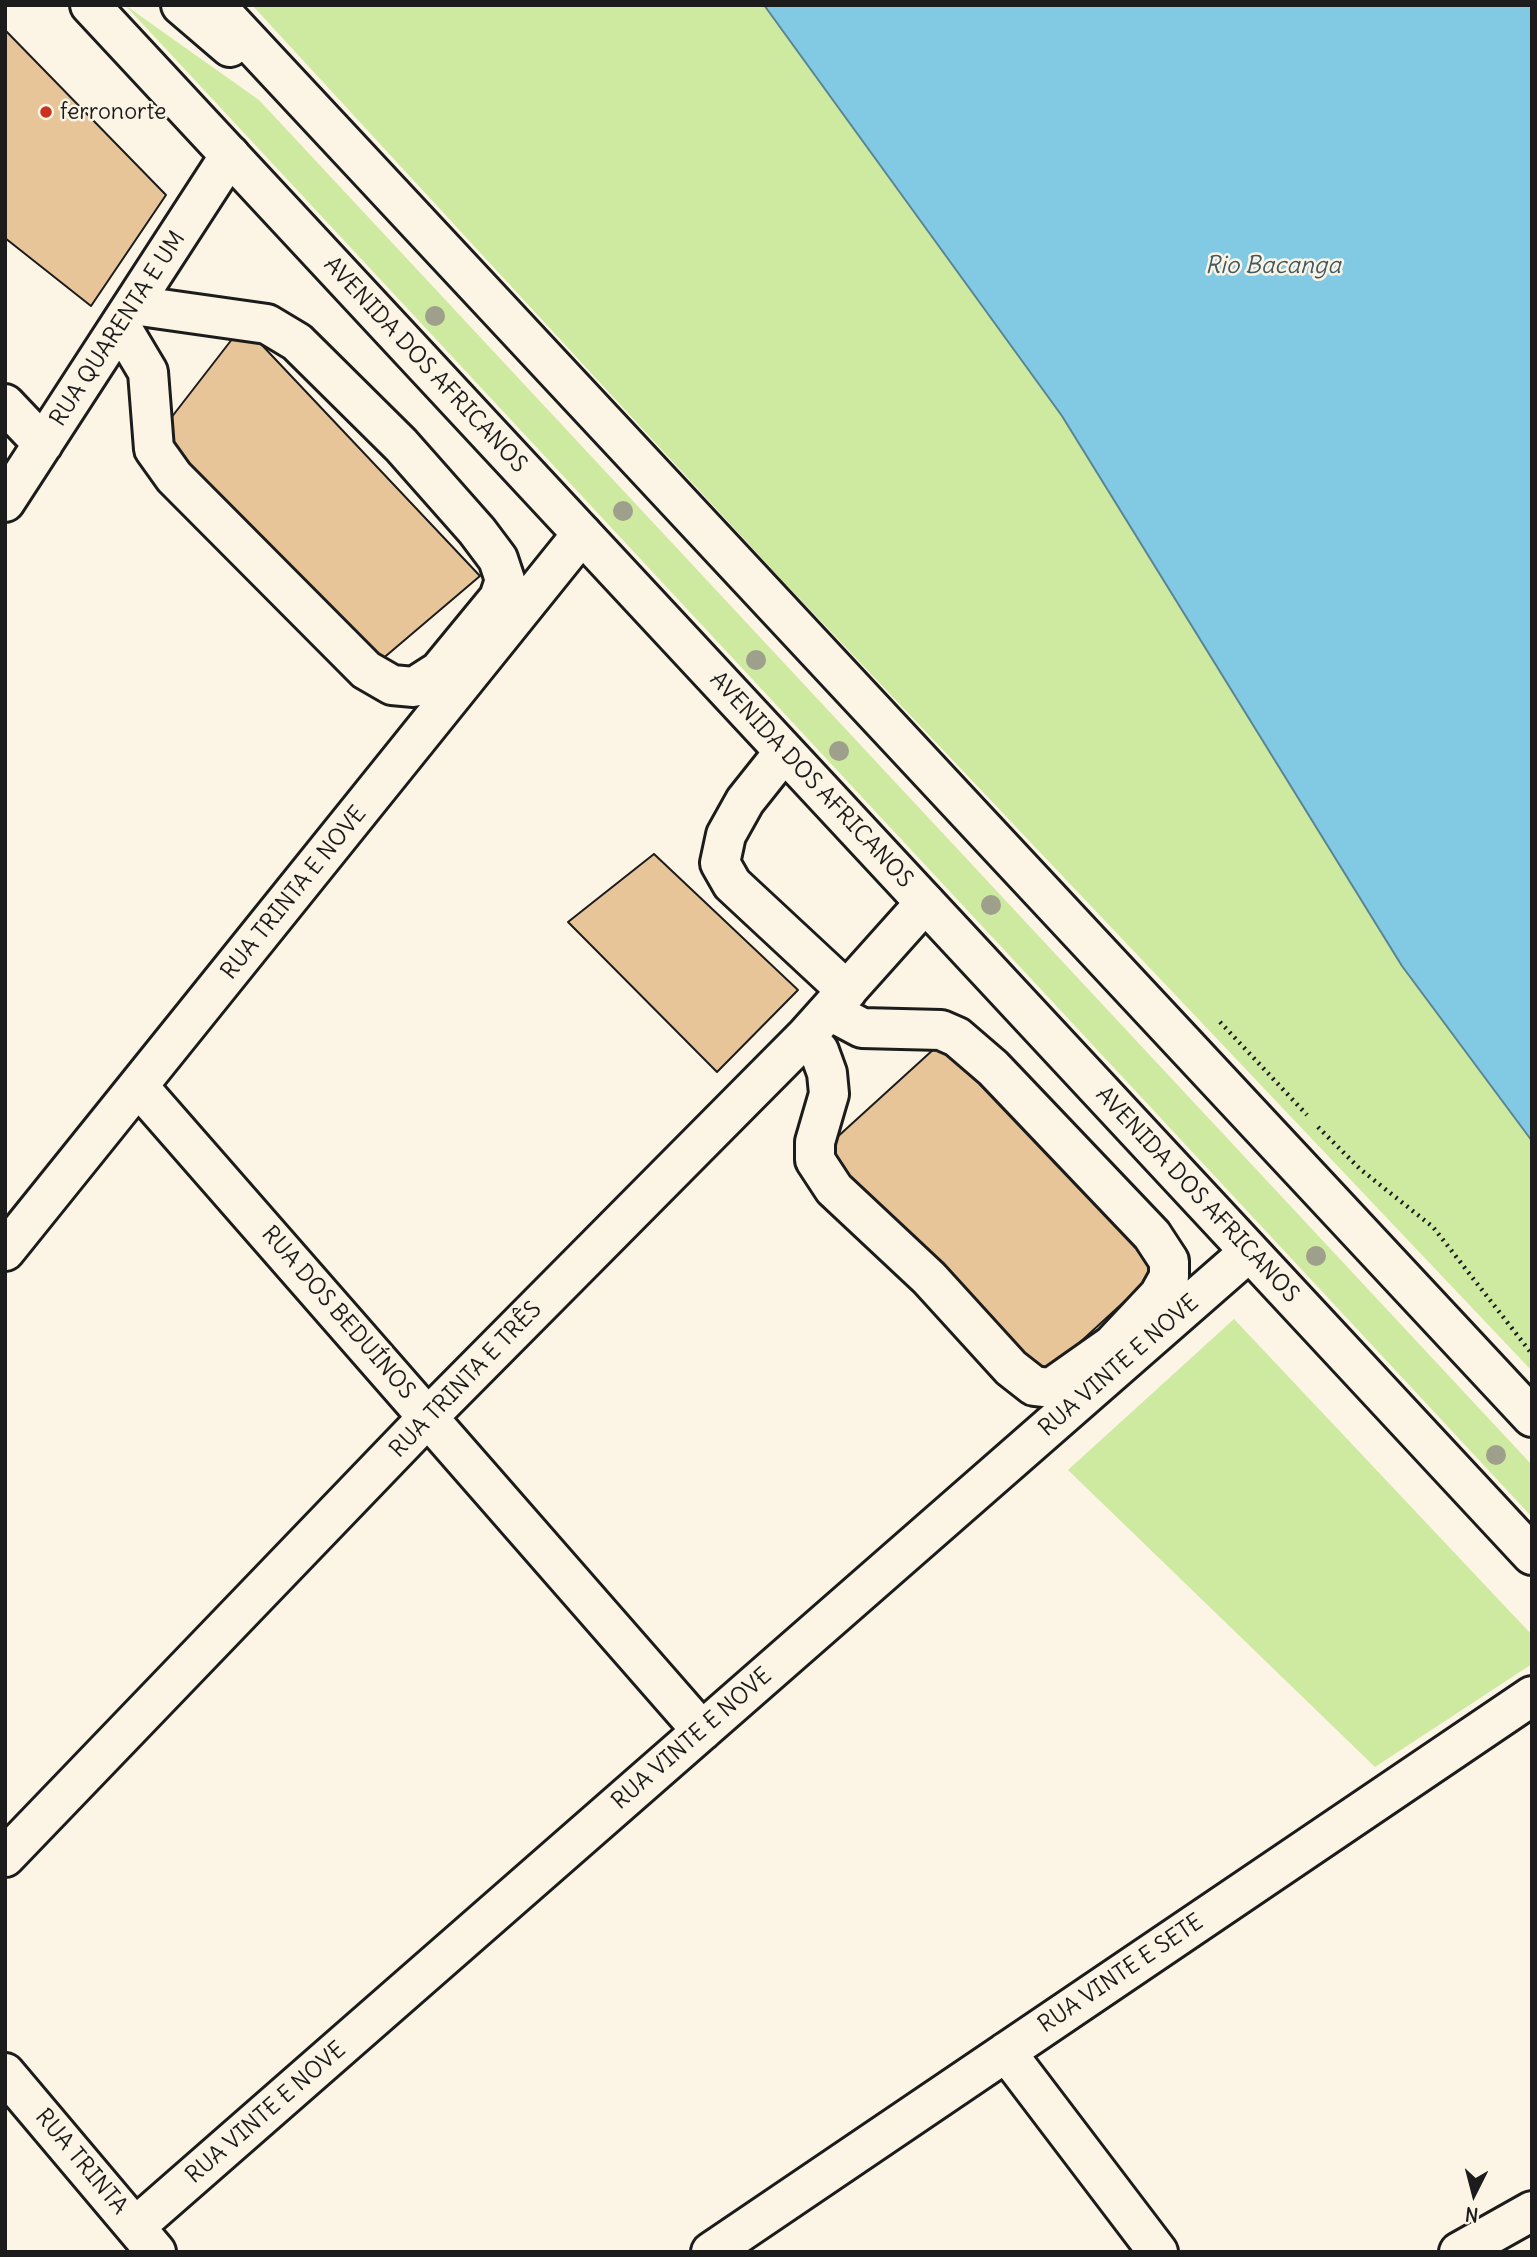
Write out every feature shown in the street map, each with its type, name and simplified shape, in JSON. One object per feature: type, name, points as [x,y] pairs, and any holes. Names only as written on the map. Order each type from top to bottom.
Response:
[{"type":"street","name":"AVENIDA DOS AFRICANOS","points":[[90,5],[1532,1555]]},
{"type":"street","points":[[181,5],[348,148]]},
{"type":"street","points":[[215,5],[1532,1417]]},
{"type":"street","name":"RUA QUARENTA E UM","points":[[5,502],[230,155]]},
{"type":"street","points":[[127,315],[267,324],[297,342],[401,445],[477,531],[498,559],[505,580],[499,598],[439,671],[414,687],[392,685],[366,670],[174,477],[154,449],[148,372],[127,315]]},
{"type":"street","points":[[5,404],[43,444]]},
{"type":"street","name":"RUA TRINTA E NOVE","points":[[5,1251],[582,534]]},
{"type":"street","points":[[784,751],[738,812],[726,835],[720,863],[732,884],[750,903],[828,1012],[862,1028],[941,1030],[957,1037],[993,1068],[1152,1235],[1169,1261],[1169,1276],[1159,1295],[1112,1345],[1051,1388],[1034,1386],[1011,1368],[929,1278],[834,1189],[815,1160],[815,1142],[829,1094],[827,1073],[819,1051],[828,1012]]},
{"type":"street","name":"RUA TRINTA E TRÊS","points":[[5,1857],[429,1416],[828,1012],[925,903]]},
{"type":"street","name":"RUA DOS BEDUÍNOS","points":[[138,1086],[702,1731]]},
{"type":"street","name":"RUA VINTE E NOVE","points":[[146,2239],[702,1731],[1249,1251]]},
{"type":"street","name":"RUA VINTE E SETE","points":[[711,2252],[1532,1696]]},
{"type":"street","points":[[1006,2052],[1158,2252]]},
{"type":"street","name":"RUA TRINTA","points":[[5,2073],[146,2239]]},
{"type":"street","points":[[1459,2252],[1532,2211]]},
{"type":"green space","points":[[125,5],[259,100],[1532,1465],[1532,1517]]},
{"type":"green space","points":[[252,5],[764,5],[1062,416],[1402,966],[1532,1141],[1532,1371],[779,577]]},
{"type":"green space","points":[[1234,1319],[1532,1635],[1532,1664],[1375,1767],[1068,1470]]},
{"type":"water","name":"Rio Bacanga","points":[[764,5],[1532,5],[1532,1141],[1402,966],[1062,416]]},
{"type":"building","name":"ferronorte","points":[[5,30],[166,195],[91,306],[5,238]]},
{"type":"building","points":[[243,325],[480,576],[380,661],[157,436]]},
{"type":"building","points":[[654,854],[798,990],[717,1072],[568,922]]},
{"type":"building","points":[[946,1038],[1162,1267],[1041,1378],[823,1150]]},
{"type":"place","name":"ferronorte","points":[[46,112]]}]
